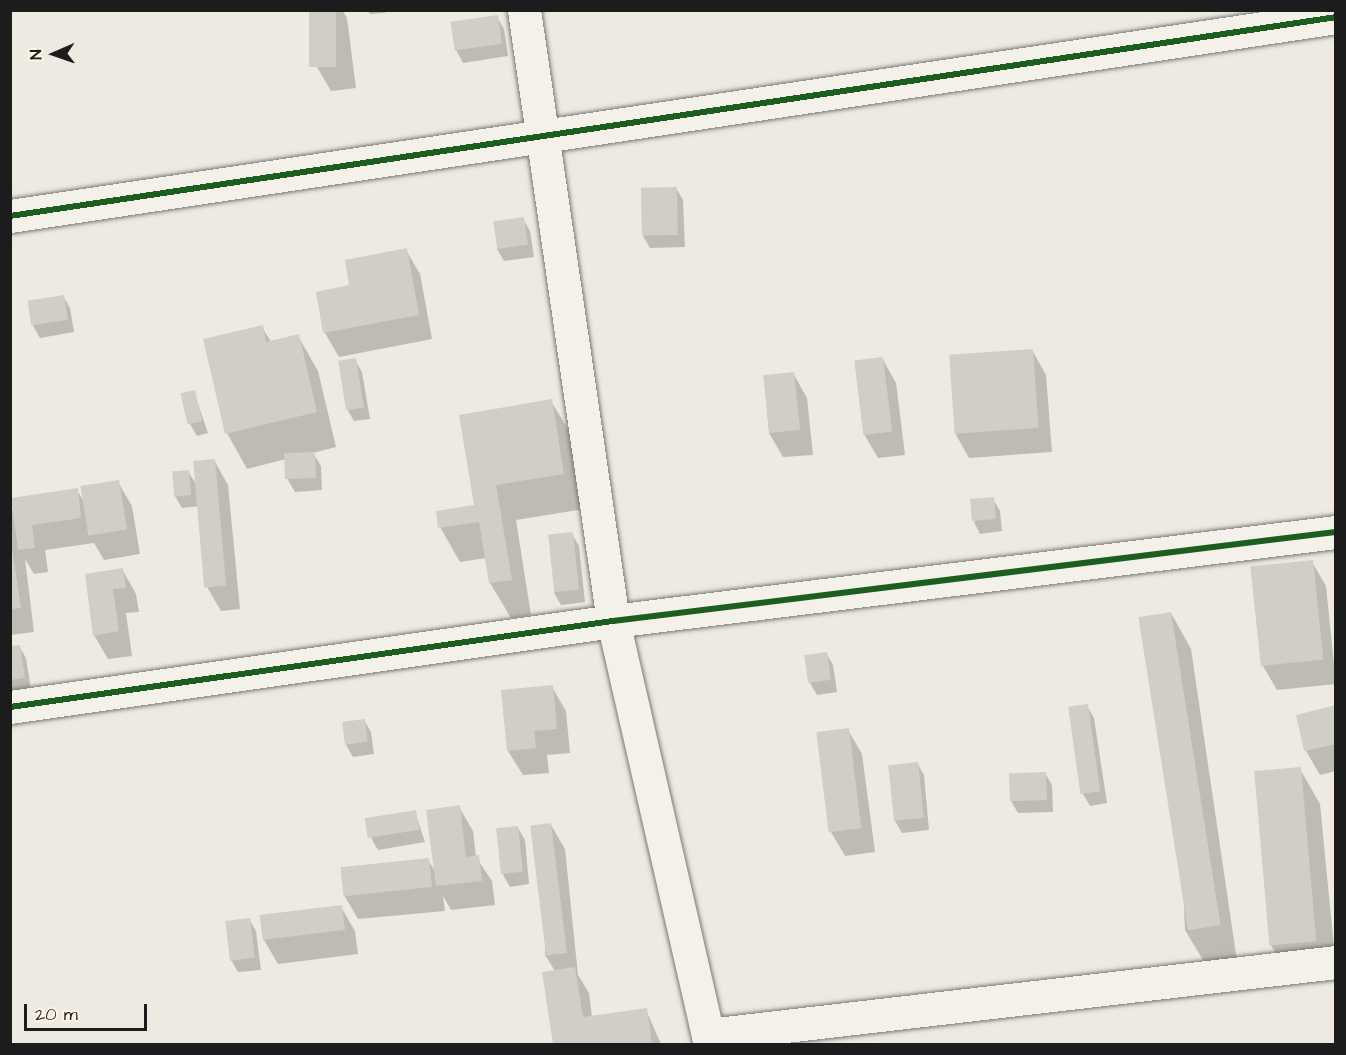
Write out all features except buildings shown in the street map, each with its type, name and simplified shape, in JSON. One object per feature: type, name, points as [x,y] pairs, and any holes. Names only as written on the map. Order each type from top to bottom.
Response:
[{"type":"street","points":[[524,10],[614,621],[709,1040],[1335,962]]},
{"type":"street","points":[[10,216],[1335,17]]},
{"type":"street","points":[[10,707],[614,621],[1335,532]]},
{"type":"cycle path","points":[[10,216],[1336,17]]},
{"type":"cycle path","points":[[10,707],[613,621],[1336,532]]}]
